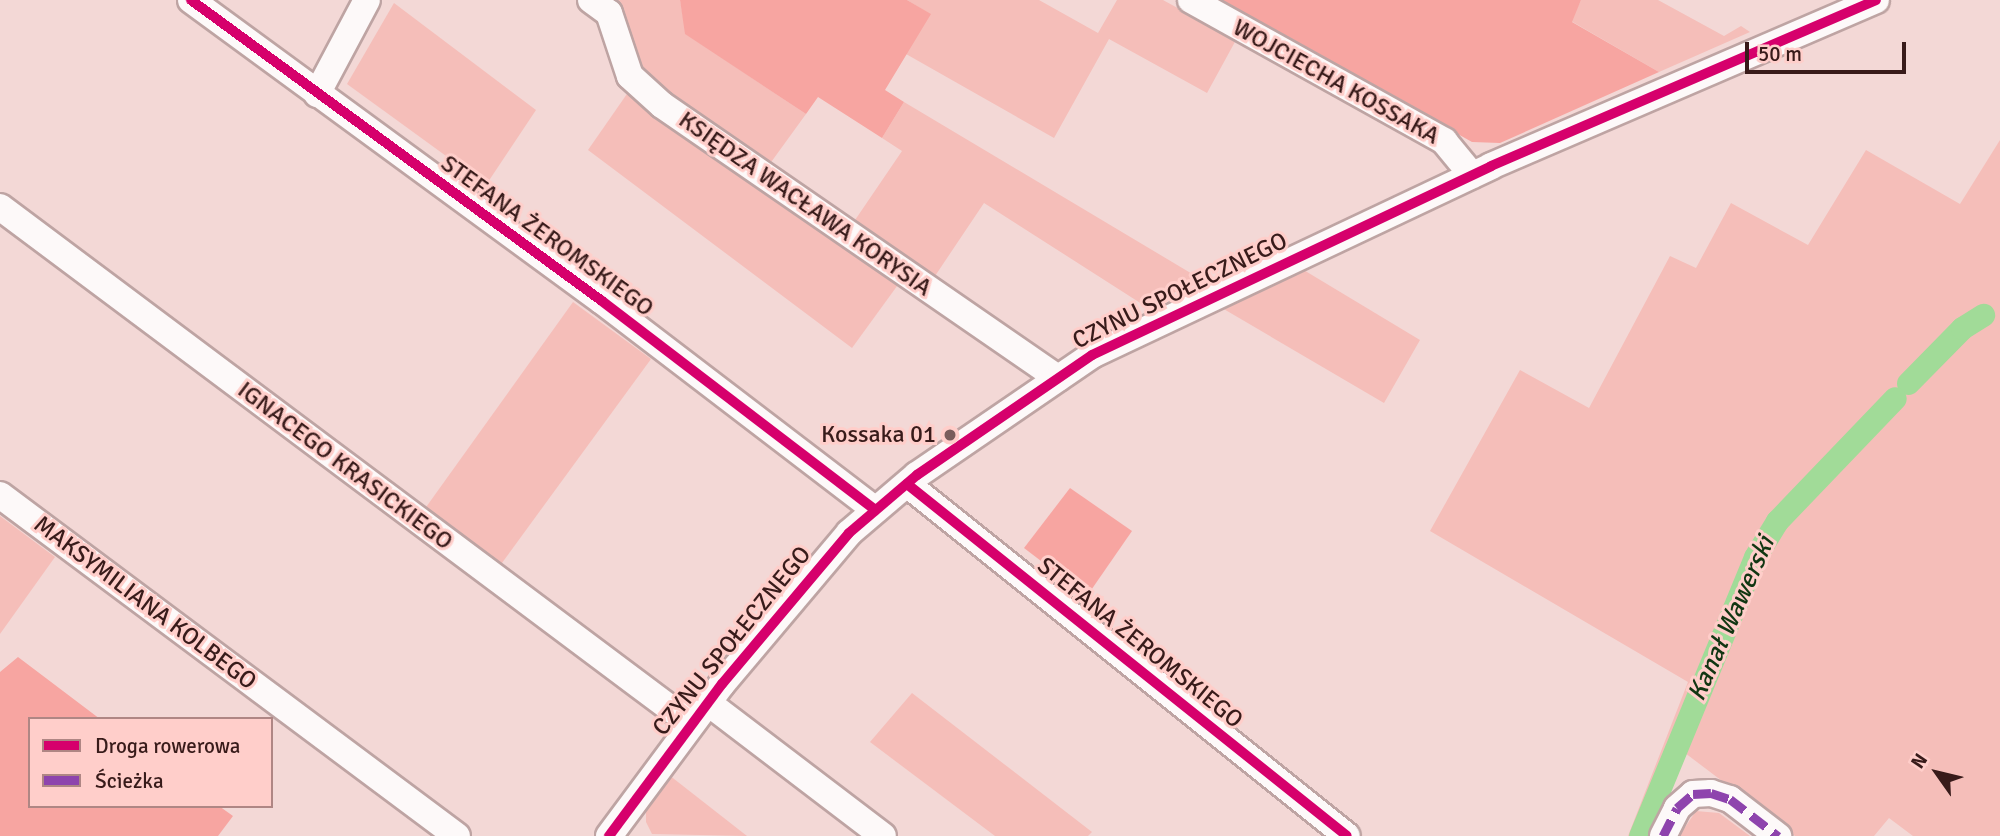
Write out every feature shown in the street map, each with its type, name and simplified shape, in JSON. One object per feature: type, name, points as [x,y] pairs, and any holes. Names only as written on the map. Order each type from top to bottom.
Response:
[{"type":"street","name":"STEFANA ŻEROMSKIEGO","points":[[191,0],[602,301],[875,510]]},
{"type":"street","points":[[317,94],[367,0]]},
{"type":"street","name":"KSIĘDZA WACŁAWA KORYSIA","points":[[591,0],[609,13],[630,76],[662,106],[1058,378]]},
{"type":"street","name":"WOJCIECHA KOSSAKA","points":[[1191,0],[1444,141],[1472,175]]},
{"type":"street","name":"CZYNU SPOŁECZNEGO","points":[[609,836],[707,702],[799,588],[875,510],[907,484],[1058,378],[1118,340],[1472,175],[1876,0]]},
{"type":"street","name":"IGNACEGO KRASICKIEGO","points":[[0,207],[691,724]]},
{"type":"street","name":"STEFANA ŻEROMSKIEGO","points":[[907,484],[1347,836]]},
{"type":"street","name":"MAKSYMILIANA KOLBEGO","points":[[0,495],[457,836]]},
{"type":"street","points":[[707,702],[883,836]]},
{"type":"street","points":[[1663,836],[1677,808],[1693,794],[1711,793],[1730,799],[1778,836]]},
{"type":"shaded area","points":[[609,0],[680,0],[686,34],[806,114],[769,165],[651,83]]},
{"type":"shaded area","points":[[680,0],[907,0],[931,14],[885,90],[904,102],[882,138],[818,97],[806,114],[685,34]]},
{"type":"shaded area","points":[[907,0],[1039,0],[1098,33],[1117,0],[1163,0],[1236,40],[1207,93],[1109,39],[1054,138],[906,54],[930,14]]},
{"type":"shaded area","points":[[1219,0],[1581,0],[1572,22],[1659,72],[1500,143],[1472,142]]},
{"type":"shaded area","points":[[1581,0],[1658,0],[1724,36],[1741,26],[1750,32],[1659,72],[1571,21]]},
{"type":"shaded area","points":[[394,3],[536,110],[486,185],[347,84]]},
{"type":"shaded area","points":[[629,91],[900,282],[852,348],[588,150]]},
{"type":"shaded area","points":[[904,102],[1202,280],[1145,306],[984,203],[933,279],[853,223],[902,151],[882,138]]},
{"type":"shaded area","points":[[2000,140],[2000,836],[1913,836],[1889,818],[1874,836],[1795,836],[1685,753],[1652,836],[1628,836],[1688,682],[1430,531],[1520,370],[1589,408],[1670,256],[1696,268],[1731,203],[1808,245],[1866,150],[1960,204]]},
{"type":"shaded area","points":[[1302,269],[1420,340],[1384,403],[1222,308]]},
{"type":"shaded area","points":[[573,302],[651,359],[499,567],[424,510]]},
{"type":"shaded area","points":[[1070,488],[1132,531],[1087,596],[1024,548]]},
{"type":"shaded area","points":[[0,516],[55,557],[0,634]]},
{"type":"shaded area","points":[[18,657],[97,717],[28,717],[28,808],[222,808],[233,816],[218,836],[0,836],[0,672]]},
{"type":"shaded area","points":[[912,693],[1092,832],[1088,836],[995,836],[870,742]]},
{"type":"shaded area","points":[[669,775],[747,836],[652,834],[646,822],[646,806]]},
{"type":"shaded area","points":[[1696,811],[1719,813],[1750,836],[1679,836]]},
{"type":"waterway","name":"Kanał Wawerski","points":[[1908,383],[1962,328],[1983,315]]},
{"type":"waterway","name":"Kanał Wawerski","points":[[1640,836],[1755,557],[1777,521],[1895,398]]},
{"type":"marked path","points":[[1663,836],[1677,808],[1693,794],[1711,793],[1730,799],[1778,836]]},
{"type":"cycle path","points":[[191,0],[602,301],[875,510]]},
{"type":"cycle path","points":[[609,836],[722,684],[849,533],[917,475],[1092,355],[1491,166],[1876,0]]},
{"type":"cycle path","points":[[907,484],[1347,836]]},
{"type":"place","name":"Kossaka 01","points":[[950,435]]}]
